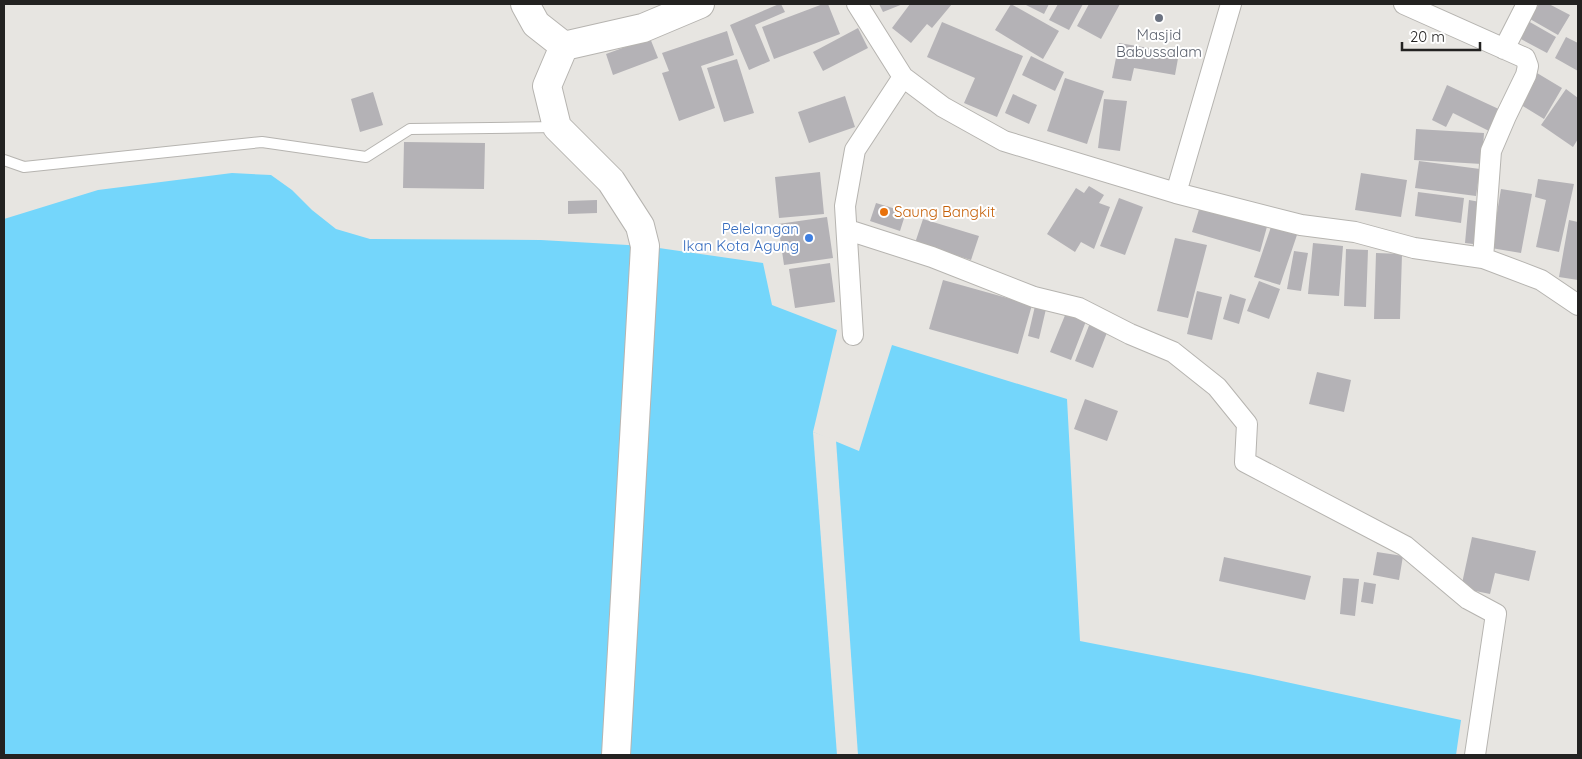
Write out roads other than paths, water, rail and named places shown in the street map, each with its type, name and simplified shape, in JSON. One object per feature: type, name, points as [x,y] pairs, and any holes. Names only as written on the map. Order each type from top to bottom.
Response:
[{"type":"street","points":[[525,4],[536,24],[564,46]]},
{"type":"street","points":[[564,46],[643,28],[700,4]]},
{"type":"street","points":[[857,4],[903,77],[943,107],[1004,141],[1176,193],[1301,225],[1355,232],[1414,248],[1483,258],[1541,280],[1578,305]]},
{"type":"street","points":[[1176,193],[1231,4]]},
{"type":"street","points":[[1404,4],[1525,58],[1528,66],[1526,75],[1491,151],[1483,258]]},
{"type":"street","points":[[1504,49],[1527,4]]},
{"type":"street","points":[[564,46],[547,86],[557,127],[611,181],[640,226],[645,246],[616,755]]},
{"type":"street","points":[[853,335],[848,230],[845,206],[855,150],[903,77]]},
{"type":"street","points":[[848,230],[932,257],[1034,297],[1079,308],[1130,334],[1173,352],[1217,387],[1247,424],[1245,462],[1405,546],[1468,600],[1496,614],[1475,755]]},
{"type":"lane","points":[[4,160],[24,167],[262,142],[366,158],[410,129],[557,127]]},
{"type":"water","points":[[232,173],[271,175],[292,190],[312,210],[336,229],[370,239],[541,240],[645,246],[763,263],[772,305],[837,330],[813,432],[859,451],[892,345],[1067,399],[1080,641],[1249,674],[1461,720],[1456,755],[4,755],[4,219],[98,190]]},
{"type":"place","name":"Masjid Babussalam","points":[[1159,18]]},
{"type":"place","name":"Saung Bangkit","points":[[884,212]]},
{"type":"place","name":"Pelelangan Ikan Kota Agung","points":[[809,238]]}]
